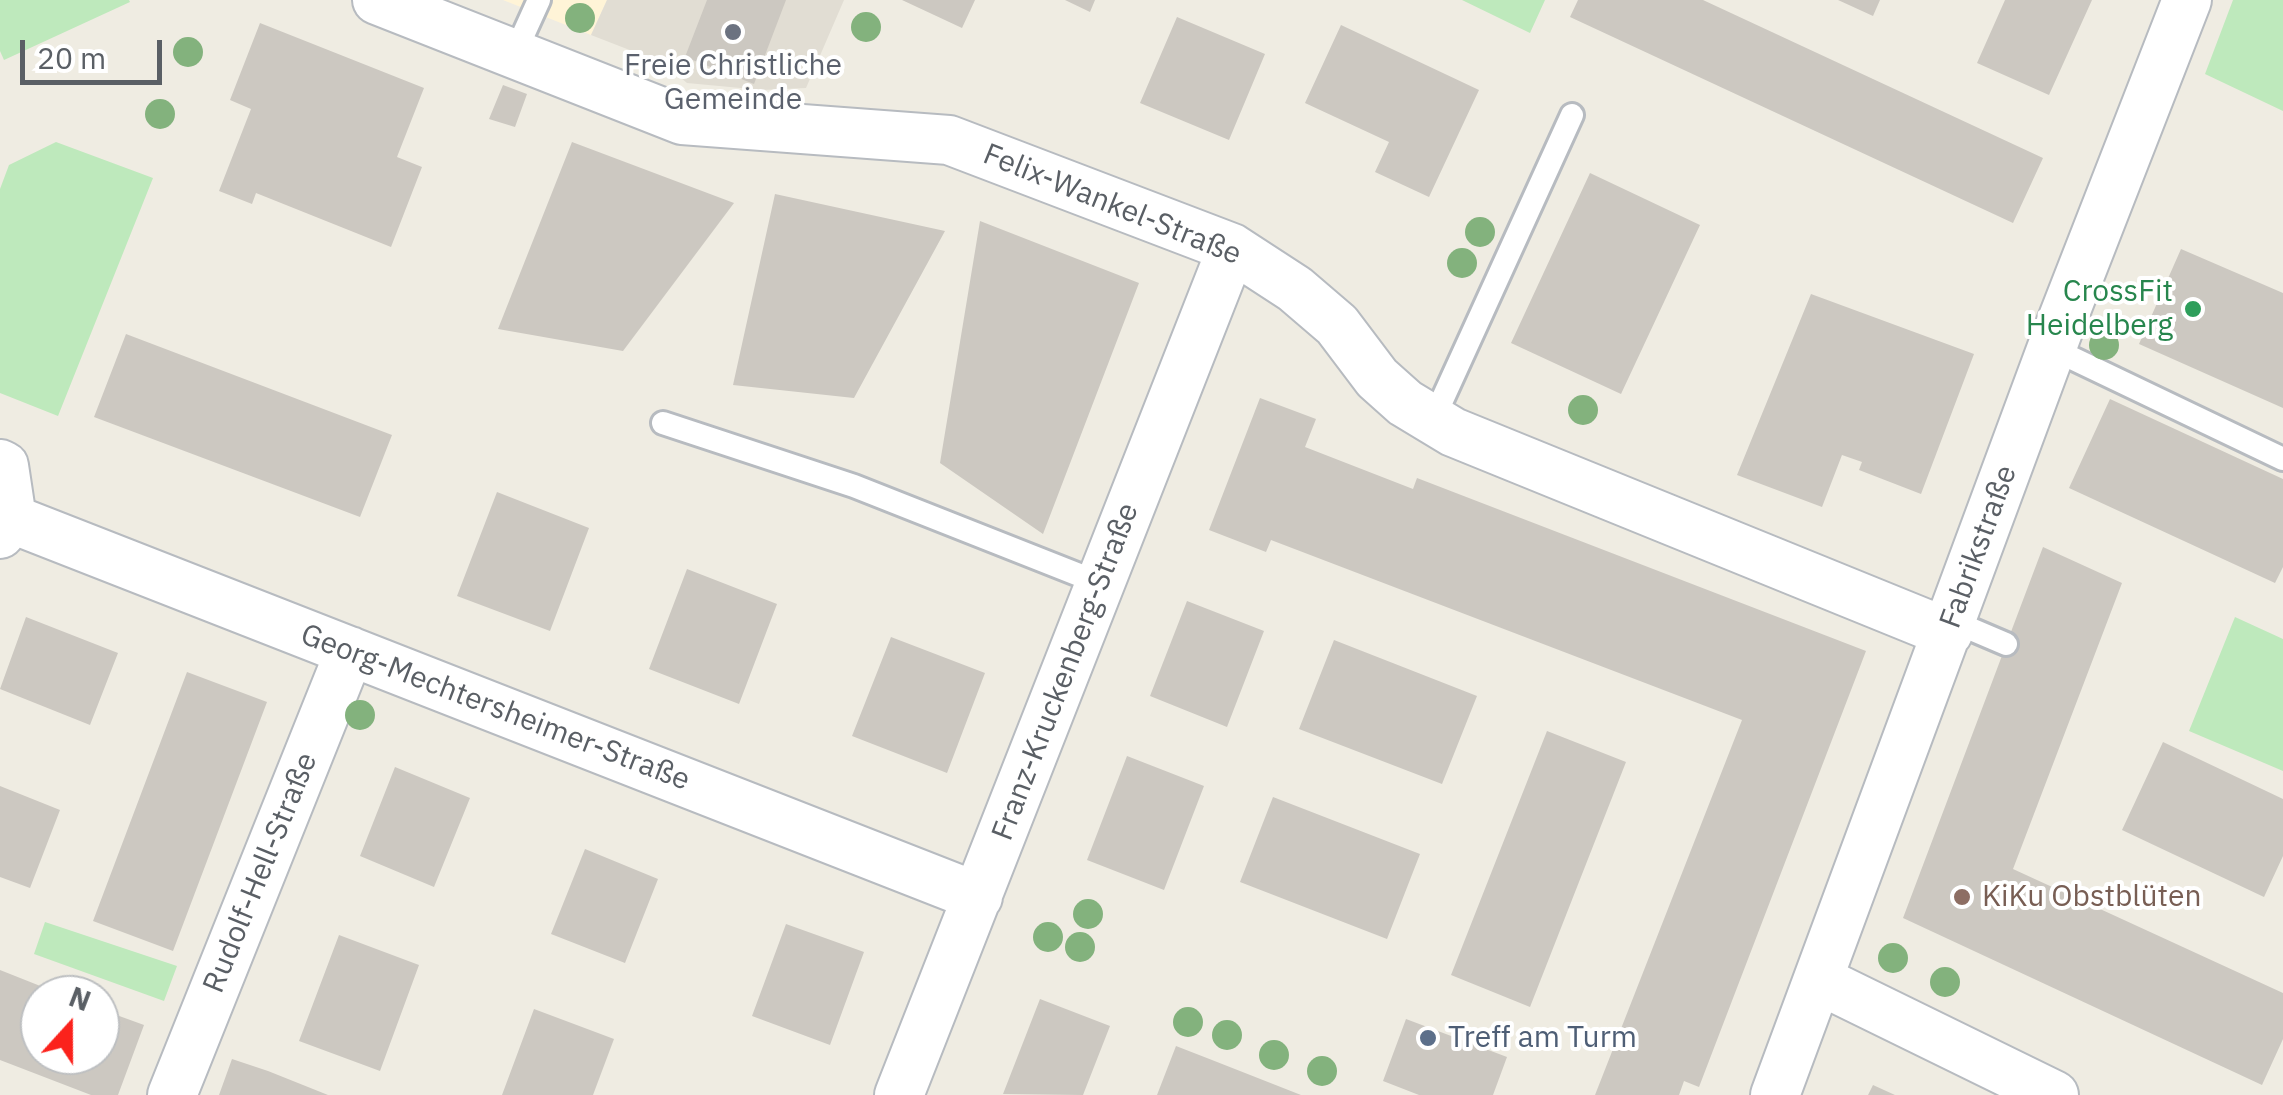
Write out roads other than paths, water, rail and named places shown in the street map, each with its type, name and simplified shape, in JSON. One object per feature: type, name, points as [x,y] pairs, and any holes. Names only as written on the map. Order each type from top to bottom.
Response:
[{"type":"street","name":"Felix-Wankel-Straße","points":[[377,0],[682,120],[949,140],[1232,248],[1309,301],[1337,326],[1377,378],[1452,432],[1950,627]]},
{"type":"street","name":"Fabrikstraße","points":[[1775,1095],[2053,349],[2188,0]]},
{"type":"street","name":"Franz-Kruckenberg-Straße","points":[[899,1095],[1232,248]]},
{"type":"street","name":"Georg-Mechtersheimer-Straße","points":[[0,464],[4,466],[6,526],[350,651],[978,897]]},
{"type":"street","name":"Rudolf-Hell-Straße","points":[[172,1095],[350,651]]},
{"type":"street","points":[[1819,980],[2054,1095]]},
{"type":"lane","points":[[514,54],[539,0]]},
{"type":"lane","points":[[1433,420],[1572,115]]},
{"type":"lane","points":[[2053,349],[2283,458]]},
{"type":"lane","points":[[663,424],[854,486],[1102,584]]},
{"type":"lane","points":[[1950,627],[2006,644]]},
{"type":"place","name":"Freie Christliche Gemeinde","points":[[733,32]]},
{"type":"place","name":"CrossFit Heidelberg","points":[[2193,309]]},
{"type":"place","name":"KiKu Obstblüten","points":[[1962,897]]},
{"type":"place","name":"Treff am Turm","points":[[1428,1038]]}]
